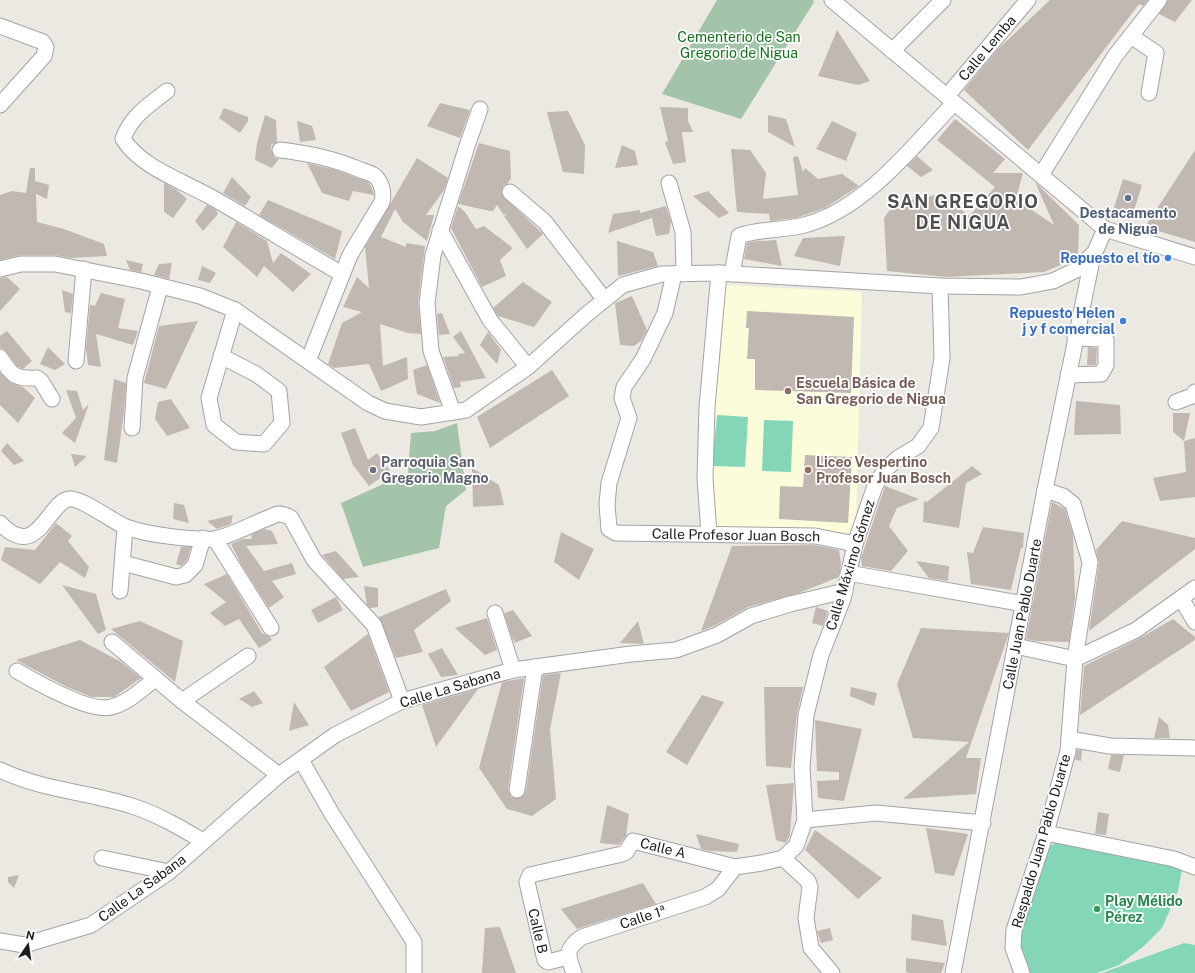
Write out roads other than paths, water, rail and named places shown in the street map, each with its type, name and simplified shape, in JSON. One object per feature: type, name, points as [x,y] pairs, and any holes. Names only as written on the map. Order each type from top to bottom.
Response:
[{"type":"street","points":[[832,0],[1105,229],[1195,257]]},
{"type":"street","points":[[892,51],[943,0]]},
{"type":"street","name":"Calle Lemba","points":[[726,274],[739,236],[808,224],[849,204],[868,192],[950,100],[1028,0]]},
{"type":"street","points":[[1041,175],[1115,56],[1159,0]]},
{"type":"street","points":[[0,26],[43,42],[46,48],[44,56],[0,105]]},
{"type":"street","points":[[1131,36],[1156,53],[1149,93]]},
{"type":"street","points":[[167,91],[136,116],[127,128],[123,139],[128,145],[142,159],[211,197],[342,274]]},
{"type":"street","points":[[453,412],[433,357],[428,328],[427,303],[433,255],[480,109]]},
{"type":"street","points":[[280,150],[303,152],[334,159],[374,176],[381,185],[383,194],[382,202],[357,242],[342,274],[308,361]]},
{"type":"street","points":[[669,183],[683,232],[679,274]]},
{"type":"street","points":[[510,192],[545,222],[604,299]]},
{"type":"street","points":[[0,269],[21,264],[55,264],[84,269],[200,296],[235,310],[353,393],[385,411],[421,417],[466,410],[528,367],[604,299],[623,285],[662,274],[726,274],[940,286],[1021,287],[1053,281],[1076,270],[1093,254],[1105,229]]},
{"type":"street","points":[[440,230],[490,320],[528,367]]},
{"type":"street","name":"Calle Juan Pablo Duarte","points":[[953,973],[983,823],[1045,490],[1093,254]]},
{"type":"street","points":[[76,361],[84,269]]},
{"type":"street","name":"Calle Profesor Juan Bosch","points":[[679,274],[665,314],[643,359],[624,387],[622,398],[629,418],[608,483],[607,504],[610,529],[616,533],[816,536],[855,544]]},
{"type":"street","points":[[709,534],[705,478],[707,407],[726,274]]},
{"type":"street","name":"Calle Máximo Gómez","points":[[783,858],[796,846],[805,820],[802,767],[806,715],[821,655],[844,591],[855,544],[875,486],[884,471],[898,458],[918,446],[931,428],[942,358],[940,286]]},
{"type":"street","points":[[132,428],[135,378],[160,287]]},
{"type":"street","points":[[221,356],[256,374],[278,391],[282,423],[264,444],[236,442],[214,425],[209,398],[221,356],[235,310]]},
{"type":"street","points":[[1068,375],[1100,374],[1106,365],[1106,340],[1075,338]]},
{"type":"street","points":[[0,357],[16,377],[37,378],[41,381],[52,399]]},
{"type":"street","points":[[1176,402],[1192,396],[1195,392]]},
{"type":"street","name":"Respaldo Juan Pablo Duarte","points":[[1022,973],[1013,948],[1014,930],[1046,833],[1069,739],[1075,659],[1090,562],[1073,504],[1063,496],[1045,490]]},
{"type":"street","points":[[0,523],[4,528],[16,535],[28,536],[38,530],[64,501],[71,499],[80,501],[125,527],[157,535],[209,539],[279,514],[291,518],[314,560],[374,625],[402,701]]},
{"type":"street","points":[[120,591],[125,527]]},
{"type":"street","points":[[123,563],[176,577],[185,575],[195,565],[209,539]]},
{"type":"street","points":[[209,539],[271,628]]},
{"type":"street","points":[[848,573],[1024,604]]},
{"type":"street","points":[[1016,646],[1075,659],[1136,630],[1195,588]]},
{"type":"street","name":"Calle La Sabana","points":[[0,941],[24,945],[91,925],[169,872],[279,775],[335,735],[402,701],[513,670],[631,654],[676,650],[717,635],[751,616],[790,604],[844,591]]},
{"type":"street","points":[[1181,598],[1195,622]]},
{"type":"street","points":[[495,613],[513,670]]},
{"type":"street","points":[[112,642],[182,701],[279,775]]},
{"type":"street","points":[[182,701],[248,656]]},
{"type":"street","points":[[517,790],[535,667]]},
{"type":"street","points":[[17,671],[50,690],[105,708],[121,703],[155,679]]},
{"type":"street","points":[[1069,739],[1110,746],[1195,748]]},
{"type":"street","points":[[301,760],[332,814],[414,942],[414,973]]},
{"type":"street","points":[[0,770],[20,780],[132,806],[174,824],[203,841]]},
{"type":"street","points":[[805,820],[876,813],[983,823]]},
{"type":"street","points":[[1046,833],[1174,858],[1195,867]]},
{"type":"street","name":"Calle A","points":[[528,878],[530,875],[622,854],[626,852],[633,841],[735,867]]},
{"type":"street","points":[[102,858],[169,872]]},
{"type":"street","points":[[735,867],[783,858],[808,881],[810,887],[806,918],[811,948],[832,973]]},
{"type":"street","name":"Calle 1ª","points":[[568,957],[571,944],[582,937],[706,897],[718,889],[735,867]]},
{"type":"street","name":"Calle B","points":[[528,878],[527,882],[545,960],[548,962],[568,957]]},
{"type":"street","points":[[568,957],[574,973]]},
{"type":"place","name":"Destacamento de Nigua","points":[[1128,198]]},
{"type":"place","name":"Repuesto el tío","points":[[1168,258]]},
{"type":"place","name":"Repuesto Helen j y f comercial","points":[[1123,321]]},
{"type":"place","name":"Escuela Básica de San Gregorio de Nigua","points":[[788,391]]},
{"type":"place","name":"Parroquia San Gregorio Magno","points":[[373,470]]},
{"type":"place","name":"Liceo Vespertino Profesor Juan Bosch","points":[[808,470]]},
{"type":"place","name":"Play Mélido Pérez","points":[[1097,909]]},
{"type":"district","name":"SAN GREGORIO DE NIGUA","points":[[963,212]]},
{"type":"park label","name":"Cementerio de San Gregorio de Nigua","points":[[739,46]]}]
